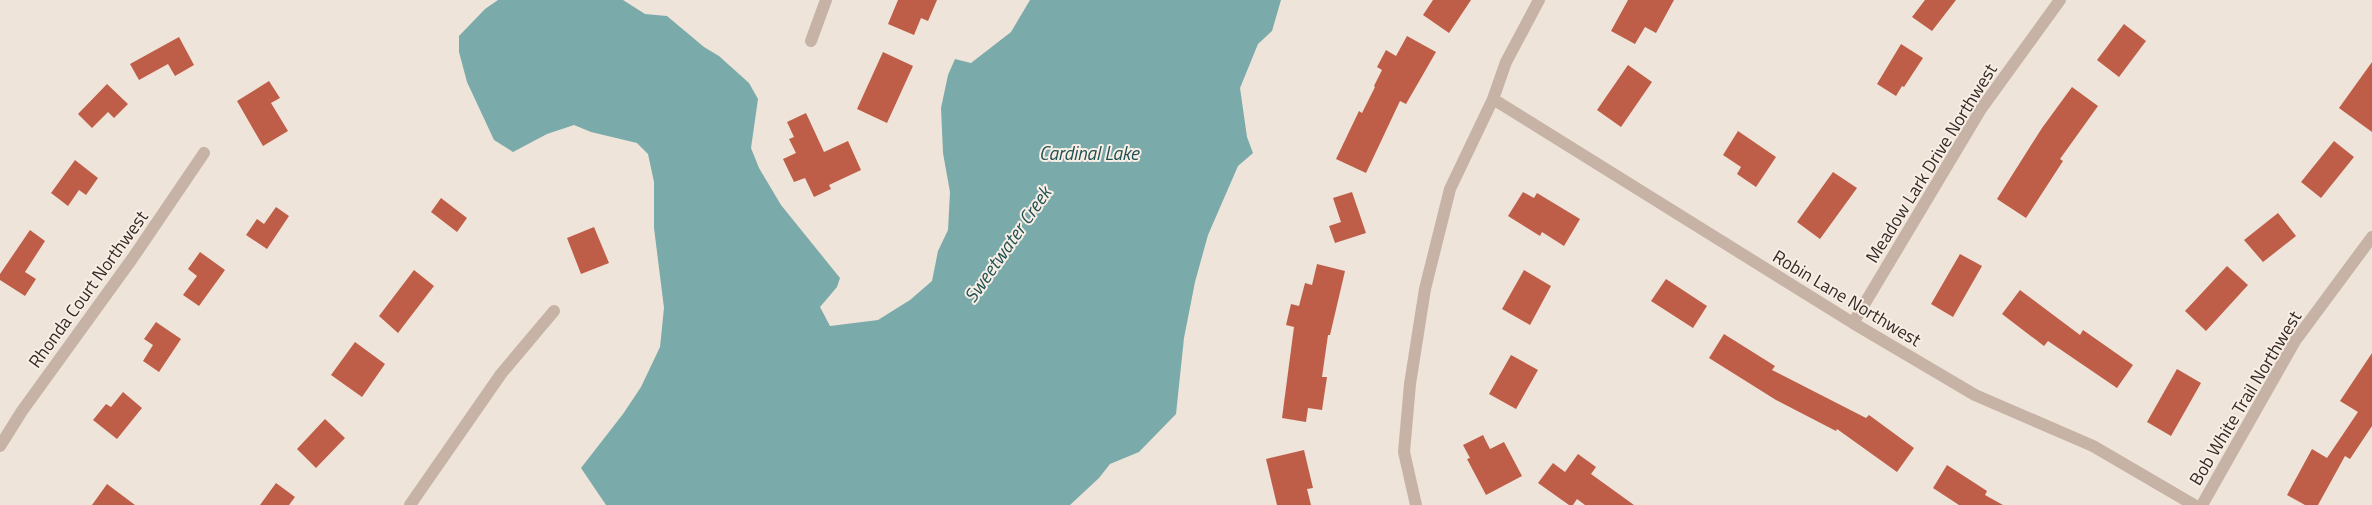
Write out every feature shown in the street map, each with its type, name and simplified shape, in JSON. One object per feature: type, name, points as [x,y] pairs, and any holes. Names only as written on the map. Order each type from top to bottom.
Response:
[{"type":"street","points":[[811,40],[826,0]]},
{"type":"street","points":[[1416,505],[1404,452],[1410,384],[1425,289],[1450,189],[1493,99],[1506,62],[1539,0]]},
{"type":"street","name":"Meadow Lark Drive Northwest","points":[[1853,323],[1981,109],[2060,0]]},
{"type":"street","name":"Robin Lane Northwest","points":[[1493,99],[1853,323],[1975,395],[2093,446],[2194,505]]},
{"type":"street","name":"Rhonda Court Northwest","points":[[0,446],[22,411],[132,259],[204,153]]},
{"type":"street","name":"Bob White Trail Northwest","points":[[2202,505],[2295,341],[2372,238]]},
{"type":"street","points":[[410,505],[501,374],[554,311]]},
{"type":"water","name":"Cardinal Lake","points":[[498,0],[623,0],[645,14],[667,16],[704,47],[719,56],[749,83],[758,99],[751,148],[759,168],[781,205],[840,278],[837,287],[820,307],[830,326],[878,320],[910,300],[932,281],[938,251],[948,230],[950,192],[943,153],[941,108],[948,75],[955,59],[971,63],[1011,32],[1030,0],[1281,0],[1272,31],[1258,44],[1240,88],[1247,137],[1253,153],[1238,166],[1208,235],[1195,282],[1184,338],[1176,414],[1139,452],[1110,464],[1099,478],[1070,505],[606,505],[581,468],[623,414],[641,387],[660,347],[664,308],[654,228],[654,182],[648,154],[637,143],[591,132],[574,125],[547,134],[513,152],[494,140],[467,82],[459,52],[459,36],[485,9]]},
{"type":"building","points":[[898,0],[937,0],[928,21],[921,18],[914,35],[888,24]]},
{"type":"building","points":[[1433,0],[1471,0],[1449,33],[1423,15]]},
{"type":"building","points":[[1628,0],[1674,0],[1656,33],[1645,27],[1635,44],[1611,31]]},
{"type":"building","points":[[1925,0],[1956,0],[1932,31],[1912,17]]},
{"type":"building","points":[[2124,24],[2146,41],[2119,77],[2097,60]]},
{"type":"building","points":[[1407,36],[1436,52],[1406,104],[1400,101],[1366,173],[1336,159],[1359,111],[1362,113],[1375,87],[1382,70],[1377,67],[1386,50],[1396,56]]},
{"type":"building","points":[[179,37],[194,65],[175,76],[168,64],[139,80],[130,64]]},
{"type":"building","points":[[1901,44],[1923,58],[1896,96],[1877,84]]},
{"type":"building","points":[[883,52],[913,66],[887,123],[857,109]]},
{"type":"building","points":[[2372,62],[2372,132],[2339,108]]},
{"type":"building","points":[[1628,65],[1652,82],[1621,127],[1597,110]]},
{"type":"building","points":[[269,81],[280,98],[271,103],[288,131],[263,146],[237,101]]},
{"type":"building","points":[[107,84],[128,104],[114,118],[108,112],[92,128],[78,114]]},
{"type":"building","points":[[2072,87],[2098,106],[2060,159],[2063,161],[2026,218],[1997,199],[2042,128]]},
{"type":"building","points":[[806,113],[824,152],[848,141],[861,170],[829,185],[831,189],[814,197],[805,178],[794,182],[783,159],[796,153],[789,139],[794,137],[787,122]]},
{"type":"building","points":[[1738,131],[1776,157],[1756,187],[1737,174],[1741,167],[1723,155]]},
{"type":"building","points":[[2334,141],[2354,157],[2321,198],[2301,182]]},
{"type":"building","points":[[75,160],[98,178],[86,195],[79,190],[68,206],[51,193]]},
{"type":"building","points":[[1833,172],[1857,188],[1820,239],[1797,222]]},
{"type":"building","points":[[1352,192],[1366,233],[1335,243],[1329,226],[1341,222],[1333,198]]},
{"type":"building","points":[[1523,192],[1534,198],[1537,193],[1580,219],[1564,246],[1542,232],[1540,236],[1508,216]]},
{"type":"building","points":[[441,198],[467,218],[457,232],[431,212]]},
{"type":"building","points":[[276,207],[289,216],[267,249],[246,235],[257,219],[264,224]]},
{"type":"building","points":[[2278,213],[2296,236],[2263,262],[2244,240]]},
{"type":"building","points":[[594,227],[609,263],[581,274],[567,238]]},
{"type":"building","points":[[30,230],[45,241],[25,272],[36,279],[25,296],[0,280],[0,274]]},
{"type":"building","points":[[200,252],[225,270],[199,306],[183,295],[197,276],[188,269]]},
{"type":"building","points":[[1960,254],[1982,266],[1953,317],[1931,304]]},
{"type":"building","points":[[1317,264],[1345,271],[1330,335],[1328,335],[1322,377],[1327,377],[1322,410],[1308,408],[1306,422],[1282,418],[1294,327],[1286,325],[1291,304],[1299,306],[1305,283],[1312,285]]},
{"type":"building","points":[[2227,266],[2248,285],[2206,331],[2185,311]]},
{"type":"building","points":[[414,270],[434,286],[398,333],[379,316]]},
{"type":"building","points":[[1524,270],[1551,286],[1530,325],[1502,309]]},
{"type":"building","points":[[1666,279],[1707,306],[1693,328],[1651,301]]},
{"type":"building","points":[[2020,290],[2080,335],[2083,330],[2133,365],[2117,388],[2048,341],[2044,346],[2002,314]]},
{"type":"building","points":[[156,322],[181,339],[159,372],[143,361],[153,345],[144,339]]},
{"type":"building","points":[[1724,334],[1775,366],[1772,370],[1866,418],[1869,415],[1914,448],[1897,472],[1837,429],[1836,431],[1776,400],[1709,358]]},
{"type":"building","points":[[355,342],[385,364],[362,397],[331,375]]},
{"type":"building","points":[[2372,353],[2372,426],[2350,459],[2345,456],[2318,505],[2305,505],[2287,495],[2312,449],[2327,458],[2358,412],[2340,401]]},
{"type":"building","points":[[1511,355],[1538,370],[1516,409],[1489,394]]},
{"type":"building","points":[[2177,369],[2201,383],[2171,436],[2147,422]]},
{"type":"building","points":[[123,392],[142,408],[117,439],[93,420],[106,404],[111,407]]},
{"type":"building","points":[[325,419],[345,438],[316,468],[297,449]]},
{"type":"building","points":[[1483,435],[1490,449],[1504,442],[1522,476],[1486,495],[1467,459],[1470,458],[1463,445]]},
{"type":"building","points":[[1304,450],[1313,488],[1307,489],[1311,505],[1277,505],[1266,459]]},
{"type":"building","points":[[1578,454],[1596,467],[1591,474],[1634,505],[1585,505],[1577,499],[1573,505],[1569,505],[1538,483],[1553,463],[1565,472]]},
{"type":"building","points":[[1947,465],[1987,491],[1985,495],[2003,505],[1959,505],[1933,488]]},
{"type":"building","points":[[276,483],[295,497],[289,505],[260,505]]},
{"type":"building","points":[[107,484],[135,505],[92,505]]},
{"type":"water label","name":"Sweetwater Creek","points":[[1007,244]]}]
